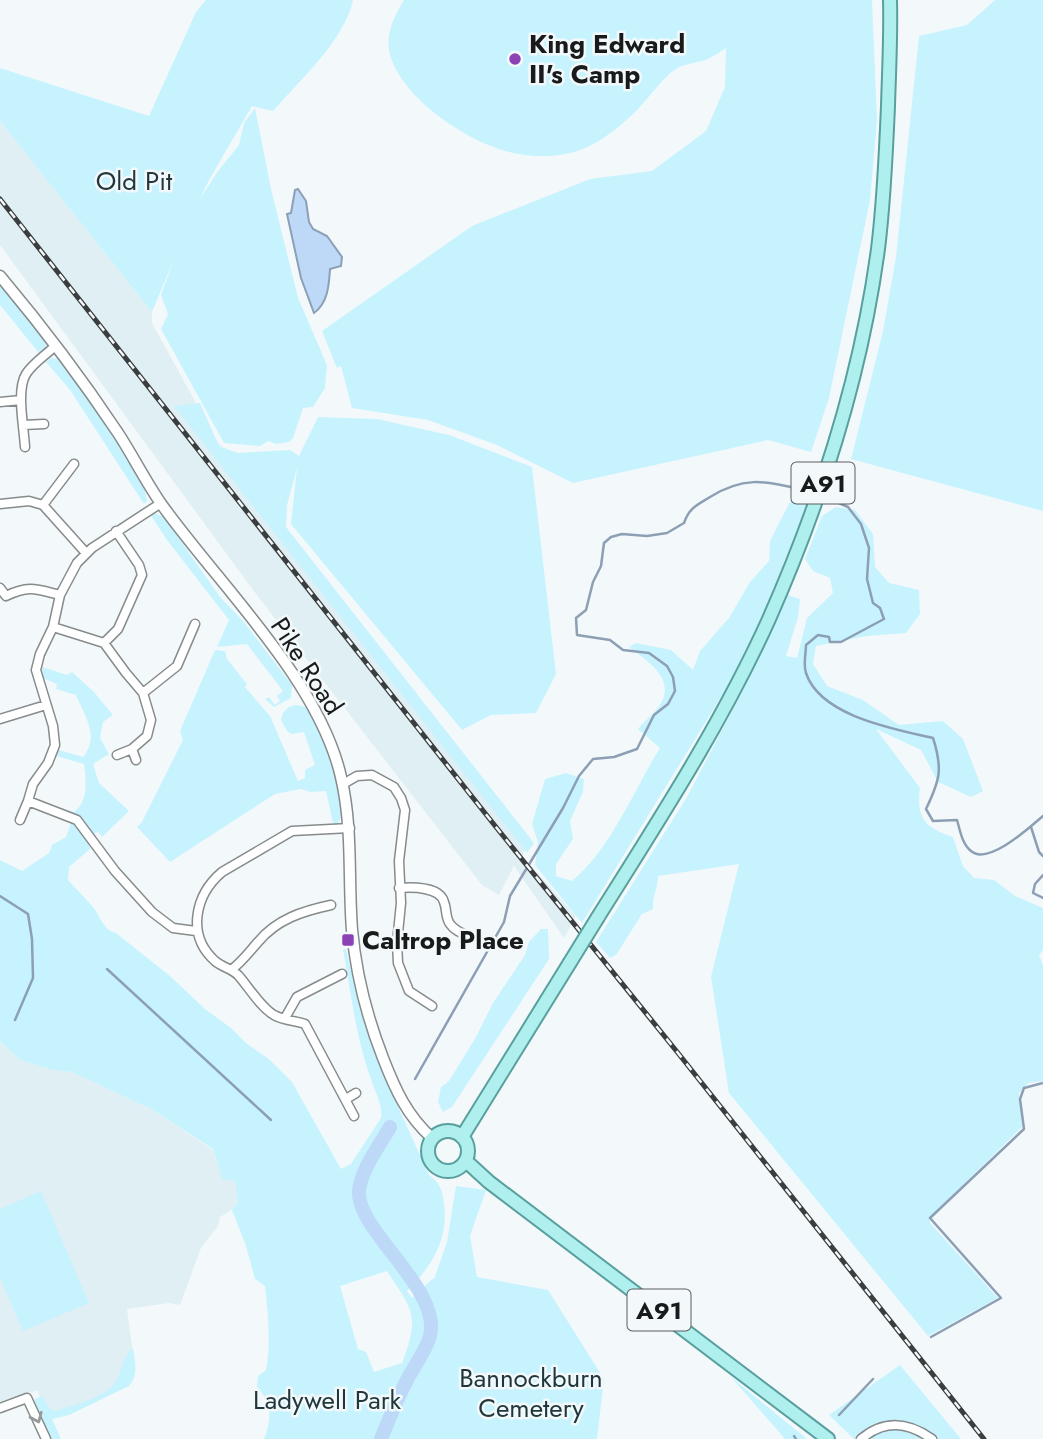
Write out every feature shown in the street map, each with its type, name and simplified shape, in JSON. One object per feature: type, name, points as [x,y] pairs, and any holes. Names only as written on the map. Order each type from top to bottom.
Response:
[{"type":"main road","name":"A91","points":[[459,1135],[482,1104],[677,791],[736,687],[804,536],[822,484],[861,344],[878,251],[885,183],[890,0]]},
{"type":"main road","points":[[432,1138],[443,1131],[459,1135],[468,1149],[461,1166]]},
{"type":"main road","name":"A91","points":[[432,1138],[427,1150],[431,1163],[441,1171],[461,1166],[489,1182],[828,1439]]},
{"type":"street","name":"Pike Road","points":[[0,276],[117,432],[161,503],[275,649],[323,724],[342,784],[350,828],[352,926],[361,989],[377,1043],[393,1083],[412,1119],[432,1138]]},
{"type":"street","points":[[25,447],[21,388],[27,372],[55,346]]},
{"type":"street","points":[[0,402],[21,400]]},
{"type":"street","points":[[23,425],[44,424]]},
{"type":"street","points":[[43,505],[74,464]]},
{"type":"street","points":[[0,505],[29,501],[43,505],[86,552]]},
{"type":"street","points":[[20,820],[33,784],[53,753],[53,726],[36,670],[40,654],[53,627],[60,595],[86,552],[161,503]]},
{"type":"street","points":[[104,643],[118,629],[142,575],[139,565],[116,531]]},
{"type":"street","points":[[0,588],[3,599],[31,587],[60,595]]},
{"type":"street","points":[[143,693],[177,666],[195,624]]},
{"type":"street","points":[[53,627],[104,643],[143,693],[151,720],[147,736],[132,749],[117,755]]},
{"type":"street","points":[[0,719],[46,705]]},
{"type":"street","points":[[132,749],[136,760]]},
{"type":"street","points":[[342,784],[357,776],[372,775],[394,787],[401,797],[405,810],[399,861],[398,963],[409,991],[432,1006]]},
{"type":"street","points":[[28,801],[76,820],[115,871],[152,912],[173,928],[196,931]]},
{"type":"street","points":[[350,828],[292,831],[222,872],[205,892],[198,909],[196,931],[216,962],[235,972],[274,1016],[305,1024],[354,1116]]},
{"type":"street","points":[[400,888],[415,887],[437,892],[444,900],[449,923],[456,931],[468,936]]},
{"type":"street","points":[[231,970],[242,961],[259,939],[286,918],[299,912],[331,905]]},
{"type":"street","points":[[285,1018],[297,997],[342,974]]},
{"type":"street","points":[[346,1100],[356,1093]]},
{"type":"street","points":[[0,1408],[27,1398],[46,1439]]},
{"type":"street","points":[[861,1439],[881,1427],[897,1424],[919,1429],[932,1439]]},
{"type":"shaded area","points":[[0,121],[152,312],[152,323],[217,441],[526,833],[530,840],[522,856],[576,916],[564,938],[514,866],[499,895],[482,885],[259,598],[0,245]]},
{"type":"shaded area","points":[[298,189],[306,201],[309,222],[313,229],[327,236],[342,257],[341,266],[330,269],[325,299],[314,313],[301,278],[287,214],[291,213],[295,190]]},
{"type":"shaded area","points":[[0,1041],[20,1060],[52,1070],[72,1072],[151,1109],[213,1150],[222,1179],[235,1181],[238,1203],[220,1217],[218,1226],[201,1248],[180,1305],[169,1303],[127,1309],[135,1369],[111,1392],[48,1417],[37,1390],[0,1404]]},
{"type":"green space","name":"Old Pit","points":[[206,0],[353,0],[331,45],[273,111],[252,106],[200,199],[239,145],[244,123],[255,108],[271,189],[298,298],[327,365],[325,388],[313,407],[303,408],[293,438],[289,442],[276,444],[268,441],[260,446],[224,443],[161,329],[168,314],[161,295],[174,259],[152,312],[0,121],[0,68],[149,116],[196,12]]},
{"type":"green space","points":[[404,0],[872,0],[877,120],[870,200],[829,398],[811,452],[768,440],[573,483],[497,445],[428,420],[352,408],[341,366],[337,368],[322,331],[472,226],[590,179],[652,171],[706,131],[725,87],[726,48],[708,59],[673,71],[622,124],[588,147],[550,156],[510,152],[460,131],[429,108],[403,81],[394,66],[388,43],[392,24]]},
{"type":"green space","points":[[995,0],[1043,0],[1043,511],[851,459],[883,331],[896,257],[919,36],[967,25]]},
{"type":"green space","points":[[0,283],[45,340],[43,352],[39,353],[0,305]]},
{"type":"green space","points":[[51,358],[59,359],[63,363],[89,399],[144,486],[147,501],[144,504],[70,390],[46,362]]},
{"type":"green space","points":[[200,403],[219,446],[238,453],[290,450],[299,456],[318,417],[377,419],[449,435],[532,467],[556,674],[536,713],[491,715],[462,730],[291,524],[297,468],[287,505],[286,527],[534,843],[527,853],[174,406]]},
{"type":"green space","points":[[802,494],[809,499],[765,610],[729,684],[582,923],[535,865],[538,842],[532,824],[545,779],[566,773],[584,779],[583,792],[570,821],[573,839],[556,864],[556,876],[572,881],[586,868],[610,836],[660,748],[638,729],[661,703],[664,683],[655,669],[629,647],[636,643],[671,650],[693,670],[700,651],[729,618],[750,582],[769,561],[770,541],[793,496]]},
{"type":"green space","points":[[836,507],[855,510],[873,534],[875,567],[889,583],[919,590],[920,614],[906,633],[866,636],[816,646],[813,664],[827,686],[863,700],[899,725],[943,721],[963,739],[983,791],[971,797],[938,782],[921,750],[876,729],[920,788],[921,814],[935,830],[953,837],[963,866],[974,878],[994,880],[1015,896],[1043,908],[1043,950],[1039,955],[1043,965],[1043,1081],[1028,1083],[1019,1093],[1022,1127],[930,1217],[930,1223],[998,1298],[928,1336],[729,1093],[711,977],[739,864],[658,876],[653,909],[642,914],[616,955],[610,958],[596,942],[687,797],[742,692],[788,595],[800,599],[798,617],[786,656],[797,658],[807,618],[833,593],[830,578],[813,571],[805,559],[822,516]]},
{"type":"green space","points":[[152,512],[164,517],[220,597],[244,622],[292,685],[291,698],[274,707],[265,699],[269,697],[275,705],[280,701],[277,696],[283,691],[247,644],[217,647],[229,620],[167,540],[150,514]]},
{"type":"green space","points":[[215,650],[225,651],[227,659],[247,684],[245,687],[270,716],[298,781],[305,778],[305,770],[315,765],[304,732],[291,734],[281,720],[284,711],[291,706],[307,708],[334,766],[342,800],[342,814],[337,824],[333,823],[326,791],[310,792],[301,789],[275,794],[170,862],[137,827],[183,740],[180,731]]},
{"type":"green space","points":[[42,667],[67,675],[72,672],[94,692],[113,715],[103,722],[100,738],[109,754],[93,764],[99,783],[129,811],[102,837],[98,832],[92,835],[85,821],[55,810],[53,806],[74,812],[82,802],[85,790],[84,764],[56,756],[59,750],[83,757],[91,734],[76,695],[56,689],[57,684],[43,678]]},
{"type":"green space","points":[[52,815],[66,819],[77,826],[88,842],[90,849],[69,867],[68,880],[93,907],[105,926],[170,976],[205,1009],[270,1060],[292,1082],[341,1169],[351,1164],[381,1118],[380,1104],[366,1066],[358,1033],[343,949],[346,949],[365,1025],[385,1078],[429,1175],[438,1184],[443,1198],[444,1228],[437,1251],[424,1272],[407,1291],[412,1298],[434,1279],[447,1242],[456,1186],[486,1190],[470,1236],[477,1277],[548,1290],[604,1379],[597,1439],[264,1439],[269,1412],[266,1399],[257,1387],[258,1376],[266,1370],[268,1349],[265,1286],[255,1279],[232,1210],[238,1203],[235,1181],[222,1179],[213,1149],[151,1109],[72,1072],[52,1070],[20,1060],[0,1041],[0,860],[22,871],[49,853],[52,845],[66,837],[71,823]],"holes":[[[387,1271],[408,1305],[412,1323],[411,1334],[402,1363],[374,1372],[366,1352],[358,1349],[340,1286]]]},
{"type":"green space","points":[[541,929],[548,929],[549,959],[452,1107],[443,1112],[438,1102],[441,1087],[449,1081],[493,1003],[525,955],[529,942]]},
{"type":"green space","points":[[41,1191],[89,1303],[23,1331],[0,1278],[0,1209]]},
{"type":"green space","points":[[133,1348],[135,1372],[129,1386],[69,1415],[52,1419],[61,1439],[49,1439],[33,1400],[42,1396],[50,1409],[55,1411],[103,1394],[115,1383],[127,1355]]},
{"type":"green space","points":[[900,1365],[961,1439],[854,1439],[829,1415]]},
{"type":"green space","points":[[731,1377],[807,1439],[785,1439]]},
{"type":"waterway","points":[[415,1079],[504,922],[510,896],[579,776],[593,759],[614,757],[637,749],[654,715],[668,704],[675,691],[673,677],[667,666],[649,653],[623,650],[610,640],[577,635],[576,618],[586,610],[593,582],[601,566],[604,543],[611,537],[622,534],[647,536],[667,533],[684,523],[697,505],[732,486],[764,482],[799,489]]},
{"type":"waterway","points":[[825,497],[848,507],[861,524],[869,548],[867,579],[873,603],[880,608],[884,619],[841,642],[830,642],[829,637],[818,635],[806,645],[805,670],[814,688],[826,700],[860,718],[933,738],[939,766],[934,790],[926,809],[933,821],[957,820],[963,841],[971,851],[978,854],[998,849],[1043,816]]},
{"type":"waterway","points":[[1031,827],[1039,852],[1043,856]]},
{"type":"waterway","points":[[1043,875],[1035,884],[1033,893],[1043,898]]},
{"type":"waterway","points":[[0,896],[28,914],[32,939],[33,978],[15,1020]]},
{"type":"waterway","points":[[107,969],[271,1120]]},
{"type":"waterway","points":[[931,1337],[1001,1298],[930,1218],[1024,1129],[1020,1099],[1024,1088],[1043,1083]]},
{"type":"waterway","points":[[381,1439],[400,1394],[430,1336],[430,1318],[423,1299],[361,1206],[359,1190],[364,1173],[390,1127]]},
{"type":"waterway","points":[[839,1415],[873,1379]]},
{"type":"railway","points":[[0,199],[984,1439]]},
{"type":"place","name":"King Edward II's Camp","points":[[515,59]]},
{"type":"place","name":"Caltrop Place","points":[[348,940]]},
{"type":"park label","name":"Bannockburn Cemetery","points":[[531,1393]]},
{"type":"park label","name":"Ladywell Park","points":[[327,1400]]}]
